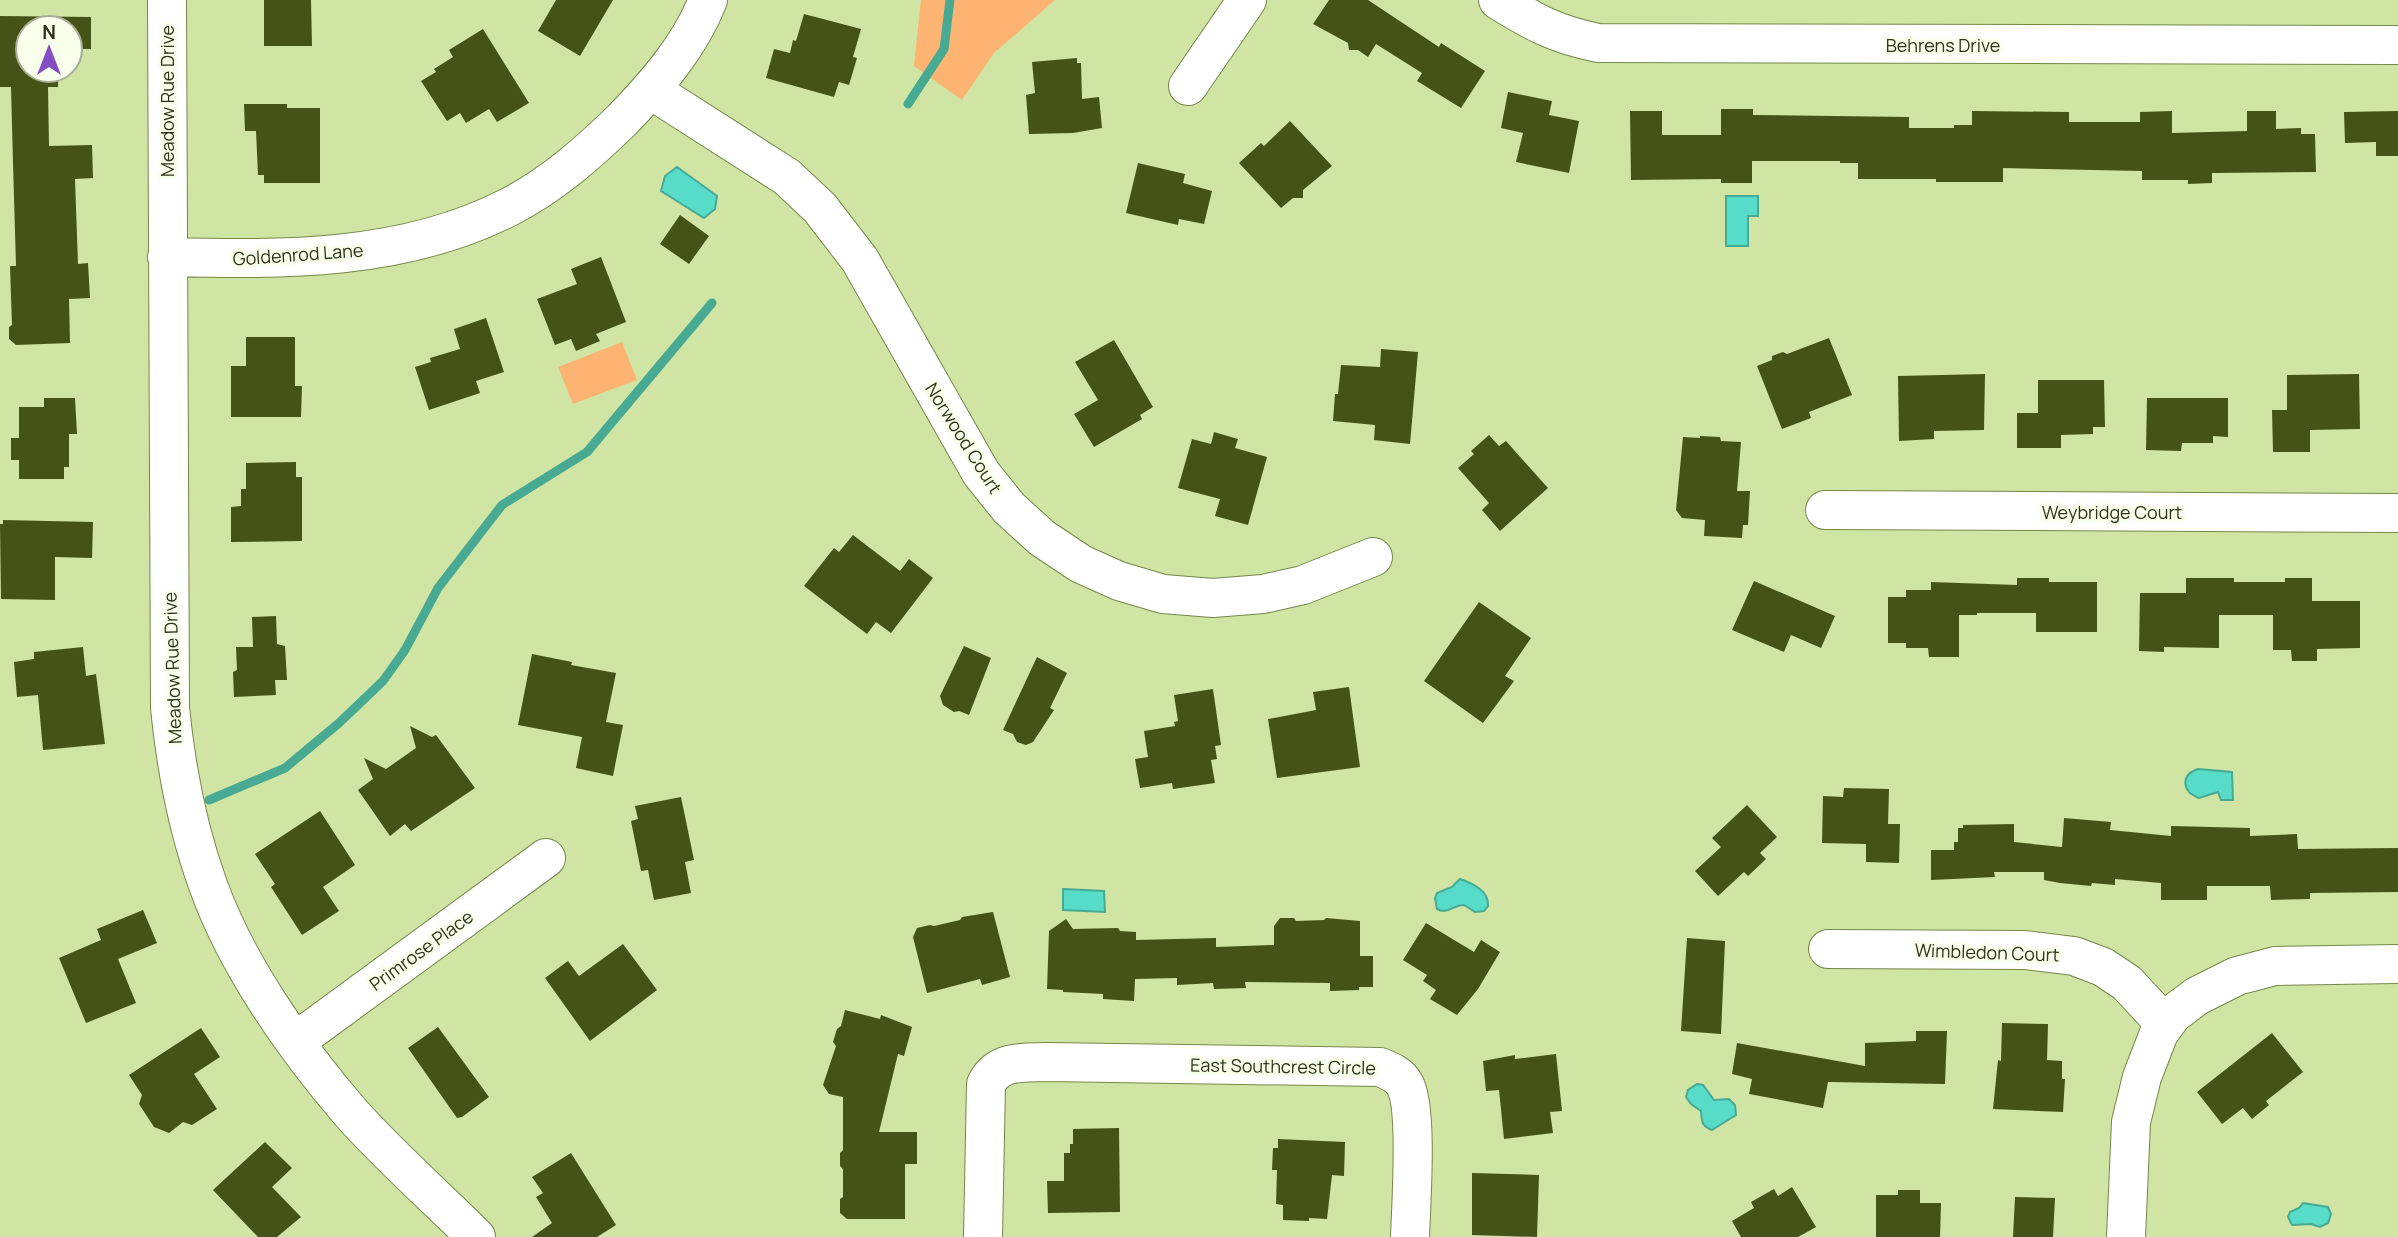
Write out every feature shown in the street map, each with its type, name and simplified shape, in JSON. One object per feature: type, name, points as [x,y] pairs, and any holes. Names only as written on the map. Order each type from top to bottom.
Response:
[{"type":"street","name":"Meadow Rue Drive","points":[[167,0],[169,678],[177,769],[195,846],[208,887],[227,930],[257,985],[296,1041],[352,1114],[475,1237]]},
{"type":"street","name":"Goldenrod Lane","points":[[167,257],[255,260],[341,254],[411,242],[462,227],[510,206],[554,179],[595,147],[651,90],[680,51],[708,0]]},
{"type":"street","points":[[1188,86],[1247,0]]},
{"type":"street","name":"Behrens Drive","points":[[1499,0],[1534,23],[1563,35],[1598,43],[2398,45]]},
{"type":"street","name":"Norwood Court","points":[[651,90],[787,177],[820,208],[860,260],[981,473],[1009,508],[1042,538],[1081,564],[1119,581],[1163,594],[1213,598],[1263,594],[1303,585],[1373,557]]},
{"type":"street","name":"Weybridge Court","points":[[1825,510],[2398,513]]},
{"type":"street","name":"Primrose Place","points":[[296,1041],[546,858]]},
{"type":"street","name":"Wimbledon Court","points":[[1828,949],[2025,950],[2074,956],[2103,967],[2127,983],[2164,1023]]},
{"type":"street","points":[[2126,1237],[2131,1122],[2142,1076],[2164,1023],[2197,996],[2237,976],[2275,966],[2398,964]]},
{"type":"street","name":"East Southcrest Circle","points":[[984,1237],[985,1093],[990,1076],[1002,1066],[1014,1063],[1048,1062],[1380,1067],[1400,1077],[1406,1086],[1412,1110],[1410,1237]]},
{"type":"shaded area","points":[[921,0],[1055,0],[994,53],[962,100],[914,66]]},
{"type":"shaded area","points":[[622,342],[637,380],[573,404],[558,367]]},
{"type":"water","points":[[677,167],[717,196],[715,209],[704,218],[661,191],[665,176]]},
{"type":"water","points":[[1726,196],[1758,196],[1758,216],[1748,216],[1748,246],[1726,246]]},
{"type":"water","points":[[2198,769],[2232,772],[2233,800],[2221,800],[2218,792],[2199,798],[2189,792],[2186,779]]},
{"type":"water","points":[[1460,879],[1475,886],[1486,896],[1488,906],[1484,911],[1475,912],[1464,905],[1444,911],[1437,909],[1437,893],[1452,887]]},
{"type":"water","points":[[1063,889],[1104,891],[1105,912],[1063,910]]},
{"type":"water","points":[[1697,1084],[1703,1085],[1714,1100],[1729,1099],[1735,1105],[1736,1115],[1712,1130],[1706,1127],[1701,1111],[1686,1097],[1688,1090]]},
{"type":"water","points":[[2303,1203],[2328,1207],[2331,1214],[2328,1223],[2320,1227],[2311,1224],[2292,1225],[2288,1217],[2290,1212]]},
{"type":"building","points":[[264,0],[311,0],[312,46],[264,46]]},
{"type":"building","points":[[556,0],[613,0],[580,56],[538,31]]},
{"type":"building","points":[[1329,0],[1368,0],[1439,47],[1441,43],[1485,71],[1461,108],[1417,81],[1422,73],[1376,44],[1368,57],[1358,50],[1349,50],[1348,43],[1313,24]]},
{"type":"building","points":[[804,14],[861,29],[853,57],[857,58],[849,85],[839,82],[834,97],[766,78],[774,49],[790,53]]},
{"type":"building","points":[[0,16],[14,16],[14,84],[58,84],[58,87],[48,87],[49,146],[92,145],[93,178],[75,179],[78,264],[88,263],[90,298],[69,299],[70,343],[16,345],[9,339],[9,327],[12,325],[10,266],[16,266],[11,87],[0,87]]},
{"type":"building","points":[[84,17],[91,17],[91,49],[84,49]]},
{"type":"building","points":[[483,29],[529,103],[497,122],[489,109],[466,123],[460,113],[447,121],[421,81],[453,57],[449,50]]},
{"type":"building","points":[[1077,58],[1077,63],[1081,63],[1082,99],[1099,97],[1102,128],[1073,133],[1029,134],[1026,95],[1035,93],[1032,62]]},
{"type":"building","points":[[1508,92],[1552,101],[1549,115],[1579,121],[1569,173],[1516,162],[1523,133],[1501,128]]},
{"type":"building","points":[[244,104],[287,104],[287,108],[320,108],[320,183],[264,183],[264,175],[258,175],[256,131],[245,131]]},
{"type":"building","points":[[1721,109],[1753,109],[1753,115],[1909,117],[1909,128],[1954,128],[1954,125],[1972,125],[1972,111],[2069,112],[2069,122],[2140,122],[2140,112],[2172,111],[2172,133],[2247,131],[2247,111],[2276,111],[2276,129],[2301,128],[2301,134],[2315,134],[2316,172],[2212,173],[2212,183],[2188,184],[2188,180],[2142,180],[2142,171],[2003,168],[2003,182],[1936,182],[1936,179],[1858,179],[1858,163],[1752,161],[1752,183],[1721,183],[1721,179],[1631,180],[1630,111],[1662,111],[1662,135],[1721,135]]},
{"type":"building","points":[[2398,111],[2398,156],[2376,156],[2376,142],[2345,143],[2344,112]]},
{"type":"building","points":[[1290,121],[1332,166],[1303,190],[1303,198],[1293,198],[1281,208],[1239,163],[1261,143],[1264,146]]},
{"type":"building","points":[[1138,163],[1185,174],[1183,183],[1212,191],[1204,224],[1179,219],[1178,225],[1126,213]]},
{"type":"building","points":[[680,215],[709,236],[689,264],[660,244]]},
{"type":"building","points":[[601,257],[626,322],[596,334],[600,341],[576,351],[571,339],[555,345],[537,299],[577,284],[571,269]]},
{"type":"building","points":[[486,318],[504,372],[476,381],[480,393],[429,410],[415,367],[431,362],[430,358],[460,349],[454,329]]},
{"type":"building","points":[[246,337],[295,337],[295,386],[302,386],[301,417],[231,417],[231,366],[246,366]]},
{"type":"building","points":[[1829,338],[1852,395],[1809,412],[1811,418],[1782,429],[1757,366],[1772,360],[1772,356],[1783,352],[1787,354]]},
{"type":"building","points":[[1114,340],[1153,407],[1140,415],[1142,419],[1094,447],[1074,414],[1098,400],[1075,362]]},
{"type":"building","points":[[1381,349],[1418,352],[1410,444],[1374,440],[1375,425],[1333,421],[1341,365],[1380,367]]},
{"type":"building","points":[[1985,374],[1984,430],[1934,431],[1934,439],[1899,441],[1898,376]]},
{"type":"building","points":[[2359,374],[2360,429],[2310,430],[2310,452],[2273,452],[2272,410],[2287,410],[2287,375]]},
{"type":"building","points":[[2038,380],[2104,380],[2105,427],[2093,427],[2093,434],[2061,435],[2061,448],[2017,448],[2017,413],[2038,413]]},
{"type":"building","points":[[44,398],[75,398],[77,434],[69,434],[69,467],[64,467],[64,479],[19,479],[19,460],[11,460],[11,438],[19,438],[19,407],[44,407]]},
{"type":"building","points":[[2147,398],[2228,398],[2228,437],[2213,436],[2213,443],[2182,443],[2181,451],[2146,450]]},
{"type":"building","points":[[1214,432],[1238,439],[1235,448],[1267,457],[1248,525],[1215,516],[1220,499],[1178,488],[1192,439],[1211,444]]},
{"type":"building","points":[[1489,435],[1499,446],[1506,441],[1548,488],[1500,531],[1482,510],[1489,503],[1458,468],[1474,454],[1471,451]]},
{"type":"building","points":[[1700,436],[1741,442],[1737,491],[1750,491],[1748,525],[1743,525],[1742,538],[1704,536],[1705,520],[1682,518],[1676,510],[1683,437]]},
{"type":"building","points":[[296,462],[296,477],[302,477],[302,541],[231,542],[231,507],[241,506],[241,489],[246,489],[246,463]]},
{"type":"building","points":[[3,520],[93,522],[92,558],[55,557],[55,600],[1,599],[0,524],[3,524]]},
{"type":"building","points":[[853,535],[900,571],[909,559],[933,578],[891,633],[876,622],[867,634],[804,586],[834,548],[839,552]]},
{"type":"building","points":[[2017,578],[2049,578],[2049,582],[2097,582],[2097,632],[2036,632],[2036,613],[1977,613],[1959,615],[1959,657],[1929,657],[1928,648],[1906,648],[1906,643],[1888,643],[1888,597],[1906,597],[1906,590],[1931,590],[1931,582],[2017,585]]},
{"type":"building","points":[[2186,578],[2285,582],[2285,578],[2312,578],[2312,601],[2360,601],[2360,648],[2317,649],[2317,661],[2292,661],[2291,650],[2273,650],[2273,615],[2219,615],[2219,648],[2164,647],[2164,652],[2139,651],[2140,593],[2186,593]]},
{"type":"building","points":[[1754,581],[1835,616],[1821,648],[1791,635],[1784,652],[1732,630]]},
{"type":"building","points":[[1479,602],[1531,638],[1505,676],[1514,681],[1483,723],[1424,681]]},
{"type":"building","points":[[276,616],[277,644],[285,646],[287,680],[275,680],[276,695],[234,697],[236,647],[253,647],[252,617]]},
{"type":"building","points":[[964,646],[991,658],[969,715],[954,712],[943,705],[940,696]]},
{"type":"building","points":[[83,647],[86,676],[96,674],[105,744],[43,750],[38,695],[17,697],[14,662],[34,659],[34,652]]},
{"type":"building","points":[[532,654],[572,662],[571,665],[616,673],[606,722],[623,725],[613,776],[576,768],[582,737],[518,725]]},
{"type":"building","points":[[1037,657],[1067,673],[1050,708],[1054,710],[1033,742],[1026,745],[1017,742],[1013,734],[1003,730]]},
{"type":"building","points":[[1349,687],[1360,767],[1277,778],[1268,719],[1316,710],[1313,692]]},
{"type":"building","points":[[1213,689],[1221,745],[1215,746],[1217,759],[1211,760],[1215,783],[1173,789],[1172,783],[1140,788],[1135,759],[1148,757],[1144,731],[1175,726],[1174,722],[1178,721],[1174,695]]},
{"type":"building","points":[[410,726],[432,737],[436,735],[475,788],[411,831],[405,824],[390,836],[358,790],[373,779],[364,758],[386,769],[416,748]]},
{"type":"building","points":[[1844,788],[1889,789],[1888,824],[1900,824],[1899,863],[1866,862],[1866,844],[1822,843],[1823,796],[1843,797]]},
{"type":"building","points":[[681,797],[694,860],[685,862],[691,893],[654,900],[648,870],[641,871],[631,821],[638,819],[635,806]]},
{"type":"building","points":[[1747,805],[1777,837],[1760,853],[1766,859],[1748,876],[1744,872],[1718,896],[1695,871],[1721,847],[1712,838]]},
{"type":"building","points":[[320,811],[355,865],[323,887],[339,911],[302,935],[271,887],[275,884],[255,854]]},
{"type":"building","points":[[2064,818],[2111,822],[2110,830],[2171,836],[2171,826],[2250,828],[2250,836],[2297,834],[2298,849],[2398,848],[2398,892],[2310,893],[2310,899],[2271,900],[2270,886],[2207,886],[2207,900],[2161,900],[2161,883],[2115,879],[2115,885],[2092,883],[2091,886],[2044,880],[2044,872],[1994,872],[1995,877],[1931,880],[1931,850],[1954,850],[1954,842],[1958,842],[1958,828],[1963,828],[1963,825],[2014,824],[2014,842],[2062,847]]},
{"type":"building","points":[[143,910],[157,943],[118,959],[136,1003],[86,1023],[59,958],[101,940],[97,929]]},
{"type":"building","points":[[993,912],[1010,977],[982,985],[980,979],[927,993],[913,937],[917,928]]},
{"type":"building","points":[[1280,918],[1294,918],[1296,921],[1326,918],[1360,921],[1360,956],[1373,956],[1373,987],[1330,991],[1330,983],[1245,982],[1246,988],[1214,989],[1213,983],[1177,985],[1177,978],[1135,979],[1134,1001],[1103,999],[1103,994],[1047,989],[1049,931],[1066,919],[1073,929],[1118,928],[1120,931],[1136,932],[1136,940],[1216,938],[1216,947],[1274,945],[1274,926]]},
{"type":"building","points":[[1426,923],[1474,952],[1481,940],[1500,952],[1478,989],[1457,1015],[1430,999],[1436,990],[1423,981],[1427,975],[1403,960]]},
{"type":"building","points":[[1687,938],[1725,941],[1721,1034],[1681,1031]]},
{"type":"building","points":[[623,944],[657,990],[590,1041],[545,978],[568,961],[579,976]]},
{"type":"building","points":[[845,1010],[880,1019],[881,1015],[912,1027],[904,1056],[898,1054],[879,1132],[917,1132],[917,1164],[905,1164],[905,1219],[847,1219],[840,1213],[840,1199],[843,1197],[840,1153],[843,1150],[843,1097],[829,1094],[823,1085],[836,1046],[833,1042]]},
{"type":"building","points":[[2002,1023],[2048,1024],[2047,1060],[2062,1061],[2062,1079],[2065,1079],[2063,1112],[1993,1109],[1998,1060],[2001,1061]]},
{"type":"building","points":[[438,1027],[489,1097],[462,1117],[457,1118],[408,1048]]},
{"type":"building","points":[[201,1028],[220,1057],[194,1074],[217,1109],[192,1125],[183,1122],[169,1133],[154,1127],[139,1104],[142,1095],[129,1075]]},
{"type":"building","points":[[1916,1031],[1947,1031],[1945,1084],[1828,1082],[1823,1108],[1749,1094],[1752,1079],[1732,1074],[1737,1043],[1865,1066],[1865,1043],[1916,1041]]},
{"type":"building","points":[[2272,1033],[2303,1072],[2266,1101],[2269,1105],[2252,1119],[2243,1108],[2222,1124],[2197,1092]]},
{"type":"building","points":[[1556,1054],[1562,1111],[1550,1112],[1553,1133],[1504,1139],[1499,1090],[1486,1091],[1483,1061],[1515,1055],[1515,1059]]},
{"type":"building","points":[[1119,1128],[1120,1212],[1048,1213],[1047,1181],[1064,1181],[1064,1153],[1070,1153],[1073,1129]]},
{"type":"building","points":[[1278,1139],[1345,1142],[1344,1176],[1332,1175],[1327,1219],[1283,1220],[1283,1205],[1276,1204],[1277,1170],[1272,1170],[1273,1148],[1278,1148]]},
{"type":"building","points":[[265,1142],[292,1168],[272,1187],[301,1217],[277,1237],[258,1237],[213,1190]]},
{"type":"building","points":[[571,1153],[616,1225],[597,1237],[532,1237],[552,1223],[536,1197],[543,1193],[532,1177]]},
{"type":"building","points":[[1472,1173],[1539,1175],[1537,1237],[1472,1235]]},
{"type":"building","points":[[1792,1187],[1816,1227],[1798,1237],[1741,1237],[1732,1221],[1754,1208],[1751,1202],[1774,1189],[1778,1196]]},
{"type":"building","points":[[1898,1190],[1920,1190],[1920,1203],[1941,1203],[1940,1237],[1876,1237],[1876,1195],[1898,1195]]},
{"type":"building","points":[[2015,1197],[2055,1198],[2053,1237],[2013,1237]]},
{"type":"waterway","points":[[908,104],[944,49],[950,0]]},
{"type":"waterway","points":[[209,800],[285,768],[339,723],[383,681],[405,650],[438,588],[502,505],[587,452],[712,303]]}]
